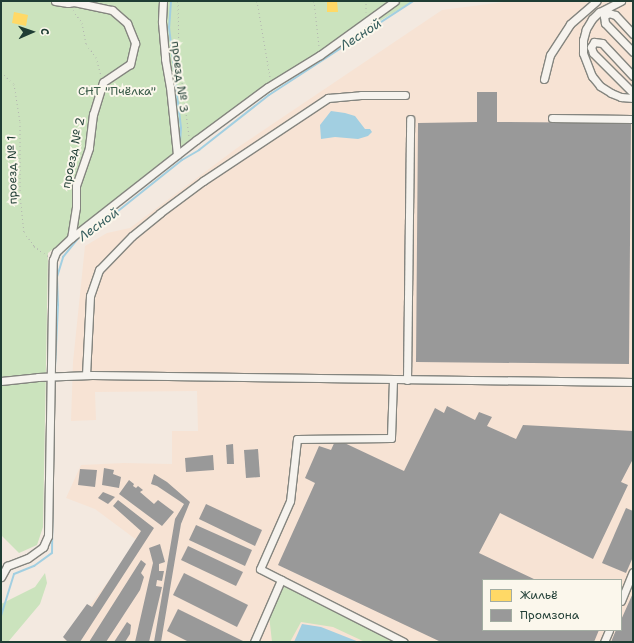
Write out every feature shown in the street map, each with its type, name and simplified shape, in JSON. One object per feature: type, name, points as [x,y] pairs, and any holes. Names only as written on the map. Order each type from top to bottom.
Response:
[{"type":"street","points":[[55,1],[72,2],[112,10],[127,23],[135,43],[130,64],[103,82]]},
{"type":"street","name":"проезд № 3","points":[[163,1],[162,22],[165,59],[176,139],[176,155]]},
{"type":"street","points":[[1,577],[7,566],[28,558],[43,547],[48,536],[53,260],[56,252],[70,238],[176,155],[271,85],[320,54],[395,1]]},
{"type":"street","points":[[544,79],[550,55],[570,24],[596,1]]},
{"type":"street","points":[[621,1],[603,9],[592,20],[586,29],[583,40],[583,53],[592,76],[600,86],[611,94],[633,98]]},
{"type":"street","points":[[633,34],[615,15],[609,13],[604,16],[605,23],[633,52]]},
{"type":"street","points":[[633,76],[602,44],[594,42],[591,47],[593,53],[633,92]]},
{"type":"street","name":"проезд № 2","points":[[70,238],[76,207],[76,185],[89,148],[93,114],[103,82]]},
{"type":"street","points":[[86,375],[90,296],[99,270],[132,236],[203,181],[328,98],[361,95],[405,95]]},
{"type":"street","points":[[552,118],[631,119]]},
{"type":"street","points":[[407,380],[410,119]]},
{"type":"street","points":[[1,381],[86,375],[633,382]]},
{"type":"street","points":[[393,380],[391,438],[297,439],[290,501],[260,569],[404,642]]},
{"type":"street","points":[[622,599],[633,572]]},
{"type":"street","points":[[254,642],[281,580]]},
{"type":"street","points":[[604,642],[609,631]]},
{"type":"path","points":[[178,1],[179,59],[191,144]]},
{"type":"path","points":[[257,1],[271,85]]},
{"type":"path","points":[[314,1],[320,54]]},
{"type":"path","points":[[366,1],[366,21]]},
{"type":"path","points":[[72,2],[82,22],[86,44],[96,57],[103,82]]},
{"type":"path","name":"проезд № 1","points":[[1,72],[14,84],[20,122],[20,195],[24,232],[34,246],[53,260]]},
{"type":"shaded area","points":[[511,1],[633,1],[633,642],[63,642],[138,541],[95,509],[66,498],[81,465],[124,463],[172,464],[172,431],[198,431],[197,391],[95,392],[96,420],[71,421],[73,362],[85,246],[107,233],[130,228],[237,148],[442,10]]},
{"type":"green space","name":"СНТ \"Пчёлка\"","points":[[1,1],[413,1],[363,31],[239,113],[113,210],[81,228],[48,253],[43,527],[37,545],[19,553],[1,535]]},
{"type":"green space","points":[[45,573],[47,583],[40,604],[8,642],[1,642],[1,604],[35,587]]},
{"type":"green space","points":[[282,585],[391,639],[387,642],[365,642],[333,627],[301,622],[290,642],[272,642],[269,615]]},
{"type":"water","points":[[331,111],[355,116],[365,129],[370,129],[372,132],[368,136],[358,139],[335,137],[321,139],[320,125]]},
{"type":"water","points":[[302,624],[321,627],[359,642],[294,642]]},
{"type":"building: Жильё","points":[[327,1],[337,1],[338,12],[327,12]]},
{"type":"building: Жильё","points":[[14,12],[28,15],[26,26],[12,23]]},
{"type":"building: Промзона","points":[[477,92],[497,92],[497,122],[631,123],[629,364],[416,362],[418,123],[477,122]]},
{"type":"building: Промзона","points":[[447,406],[475,420],[479,412],[492,417],[487,426],[516,439],[523,425],[633,431],[633,459],[621,482],[628,485],[593,559],[500,513],[479,553],[534,579],[482,579],[482,631],[599,631],[594,642],[441,642],[278,565],[315,483],[305,478],[319,446],[331,450],[336,439],[404,471],[435,408],[444,413]]},
{"type":"building: Промзона","points":[[233,444],[234,464],[227,464],[226,445]]},
{"type":"building: Промзона","points":[[258,449],[260,477],[246,478],[244,450]]},
{"type":"building: Промзона","points":[[213,455],[214,470],[186,472],[185,458]]},
{"type":"building: Промзона","points":[[104,468],[114,470],[113,474],[121,477],[119,488],[102,485]]},
{"type":"building: Промзона","points":[[80,469],[97,470],[95,487],[78,485]]},
{"type":"building: Промзона","points":[[154,474],[167,482],[190,502],[181,524],[161,642],[154,642],[175,519],[184,504],[157,486],[151,484]]},
{"type":"building: Промзона","points":[[129,480],[134,484],[133,486],[136,488],[138,486],[143,490],[140,492],[154,504],[158,500],[174,512],[162,526],[119,494]]},
{"type":"building: Промзона","points":[[103,492],[115,497],[108,504],[98,498]]},
{"type":"building: Промзона","points":[[118,500],[154,528],[80,642],[68,642],[63,637],[87,604],[92,607],[141,531],[113,506]]},
{"type":"building: Промзона","points":[[206,504],[262,530],[255,546],[199,519]]},
{"type":"building: Промзона","points":[[626,508],[633,511],[633,557],[626,573],[602,563]]},
{"type":"building: Промзона","points":[[196,525],[252,550],[245,566],[189,540]]},
{"type":"building: Промзона","points":[[160,544],[165,562],[159,564],[159,571],[164,571],[162,581],[157,580],[156,586],[162,587],[149,642],[135,642],[153,563],[149,548]]},
{"type":"building: Промзона","points":[[188,546],[243,572],[236,586],[181,560]]},
{"type":"building: Промзона","points":[[141,560],[146,564],[141,573],[144,577],[140,590],[106,642],[89,642]]},
{"type":"building: Промзона","points":[[184,573],[248,605],[237,627],[173,595]]},
{"type":"building: Промзона","points":[[633,593],[633,642],[611,642],[616,631],[622,631],[622,618]]},
{"type":"building: Промзона","points":[[178,609],[245,642],[189,642],[167,631]]},
{"type":"building: Промзона","points":[[127,622],[131,625],[130,634],[125,642],[114,642]]},
{"type":"waterway","points":[[171,1],[169,27],[181,128],[180,143]]},
{"type":"waterway","name":"Лесной","points":[[54,389],[58,305],[57,277],[63,257],[79,237],[100,222],[108,219],[182,160],[199,150],[269,95],[413,1]]},
{"type":"waterway","name":"Лесной","points":[[1,616],[14,574],[34,566],[52,553],[53,468]]}]
